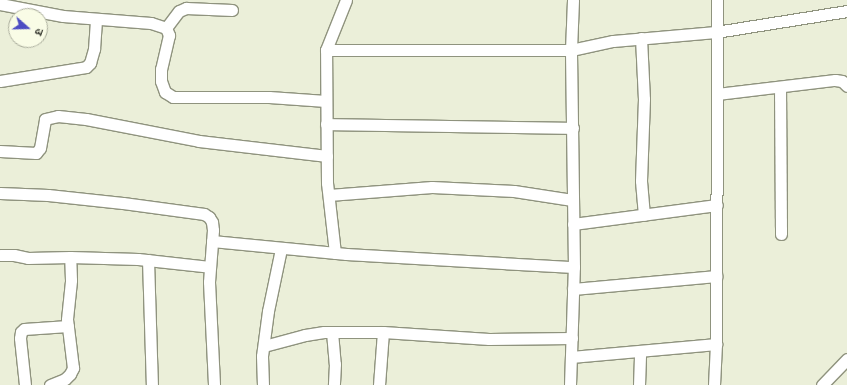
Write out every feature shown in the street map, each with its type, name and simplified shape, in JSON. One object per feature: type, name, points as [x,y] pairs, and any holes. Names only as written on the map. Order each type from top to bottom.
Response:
[{"type":"street","points":[[336,253],[329,195],[327,156],[326,50],[346,0]]},
{"type":"street","points":[[570,385],[574,267],[571,50],[573,0]]},
{"type":"street","points":[[714,385],[716,344],[717,206],[716,0]]},
{"type":"street","points":[[0,4],[63,16],[151,23],[166,28],[169,35],[161,69],[161,81],[165,92],[169,96],[183,98],[269,97],[326,101]]},
{"type":"street","points":[[166,28],[176,14],[186,8],[232,10]]},
{"type":"street","points":[[326,50],[571,50],[641,38],[716,32],[847,10]]},
{"type":"street","points":[[0,81],[86,67],[92,58],[96,19]]},
{"type":"street","points":[[641,38],[644,99],[641,182],[644,215]]},
{"type":"street","points":[[717,94],[835,80],[842,81],[847,86]]},
{"type":"street","points":[[780,87],[781,234]]},
{"type":"street","points":[[0,150],[36,153],[40,148],[45,119],[58,116],[86,119],[199,141],[327,156]]},
{"type":"street","points":[[326,124],[573,128]]},
{"type":"street","points":[[329,195],[432,187],[514,192],[572,200]]},
{"type":"street","points":[[0,193],[48,195],[204,214],[212,222],[214,230],[210,267],[210,339],[214,385]]},
{"type":"street","points":[[573,224],[717,206]]},
{"type":"street","points":[[212,241],[281,249],[336,253],[574,267]]},
{"type":"street","points":[[263,385],[264,346],[268,311],[281,249]]},
{"type":"street","points":[[0,255],[35,258],[70,257],[148,260],[210,267]]},
{"type":"street","points":[[50,385],[65,379],[70,374],[72,368],[68,326],[71,280],[70,257]]},
{"type":"street","points":[[148,260],[152,385]]},
{"type":"street","points":[[573,289],[716,276]]},
{"type":"street","points":[[25,385],[20,338],[24,329],[68,326]]},
{"type":"street","points":[[264,346],[305,335],[332,332],[383,332],[489,339],[572,338]]},
{"type":"street","points":[[332,332],[335,364],[334,385]]},
{"type":"street","points":[[379,385],[383,332]]},
{"type":"street","points":[[571,357],[716,344]]},
{"type":"street","points":[[639,385],[640,351]]},
{"type":"street","points":[[822,385],[847,359]]}]
